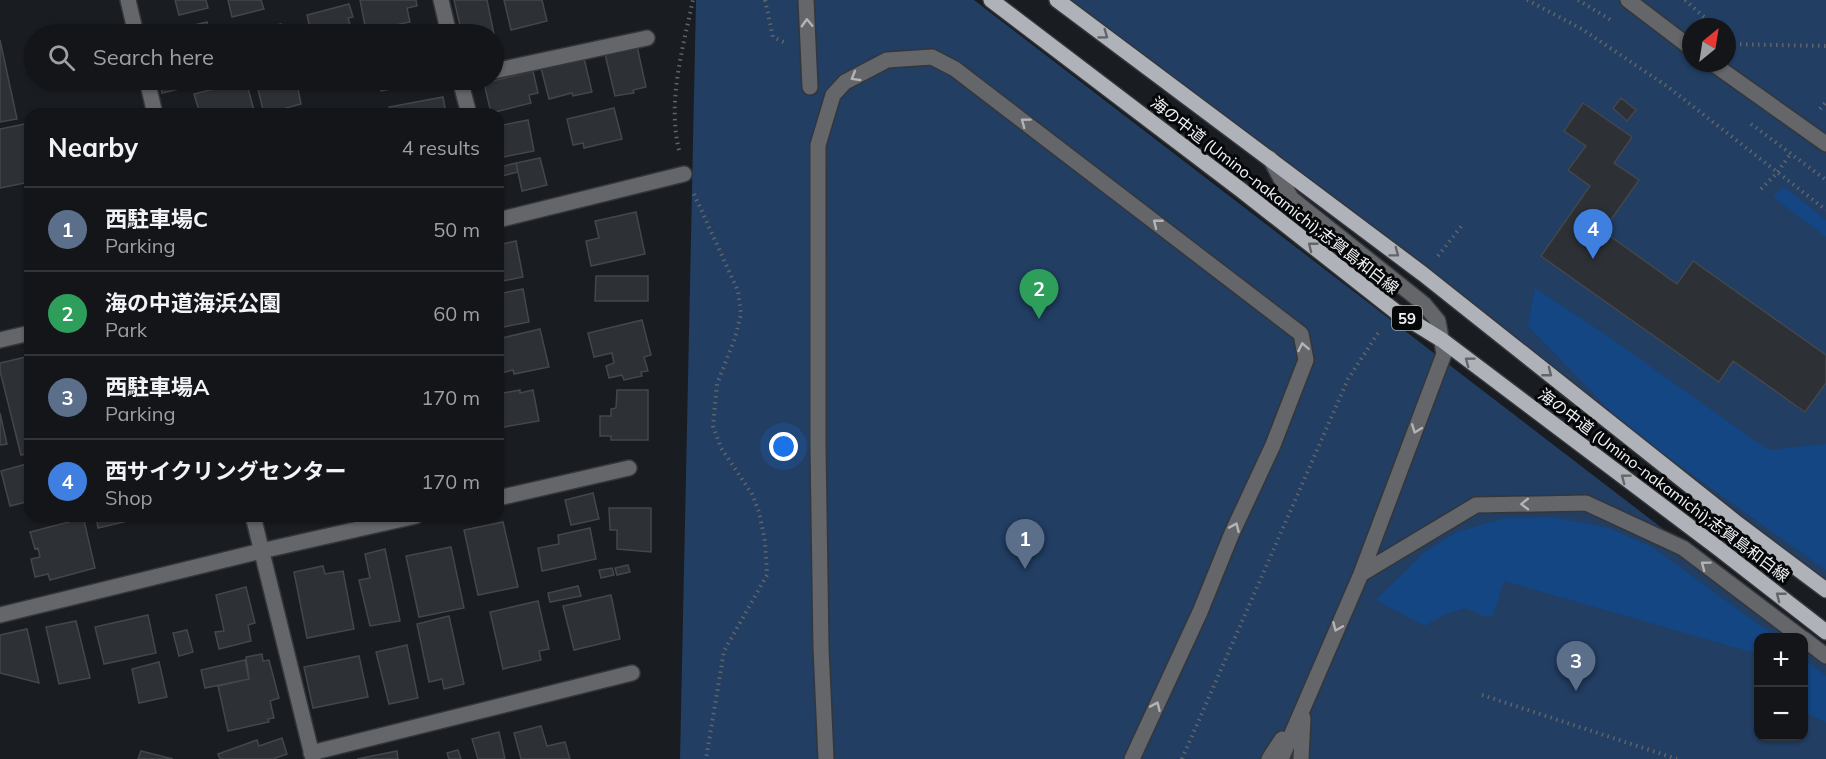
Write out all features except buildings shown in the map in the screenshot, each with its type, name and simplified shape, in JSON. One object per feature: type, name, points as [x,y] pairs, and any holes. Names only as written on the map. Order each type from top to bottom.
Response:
[{"type":"main road","name":"海の中道 (Umino-nakamichi);志賀島和白線","points":[[991,0],[1241,190],[1395,311],[1442,340],[1826,632]]},
{"type":"main road","name":"海の中道 (Umino-nakamichi);志賀島和白線","points":[[1057,0],[1424,274],[1738,525],[1826,590]]},
{"type":"street","points":[[128,0],[134,24]]},
{"type":"street","points":[[441,0],[447,24]]},
{"type":"street","points":[[806,0],[810,87]]},
{"type":"street","points":[[1629,0],[1682,41]]},
{"type":"street","points":[[504,69],[647,38]]},
{"type":"street","points":[[826,759],[821,648],[818,145],[833,95],[845,82],[887,60],[932,57],[955,69],[1301,334],[1306,360],[1277,434],[1232,533],[1200,612],[1132,759]]},
{"type":"street","points":[[1725,72],[1826,144]]},
{"type":"street","points":[[149,90],[154,108]]},
{"type":"street","points":[[463,90],[467,108]]},
{"type":"street","points":[[1269,158],[1291,198],[1424,304],[1438,321],[1444,354],[1360,574],[1281,759]]},
{"type":"street","points":[[504,219],[684,174]]},
{"type":"street","points":[[0,340],[24,334]]},
{"type":"street","points":[[504,497],[629,468]]},
{"type":"street","points":[[1360,574],[1476,505],[1586,503],[1683,548],[1796,633]]},
{"type":"street","points":[[254,522],[312,756],[632,673]]},
{"type":"street","points":[[0,615],[389,522]]},
{"type":"street","points":[[1808,642],[1826,656]]},
{"type":"street","points":[[1269,759],[1304,706]]},
{"type":"street","points":[[1301,759],[1304,706]]},
{"type":"path","points":[[693,0],[678,75],[675,133],[684,174],[738,291],[741,314],[735,338],[717,384],[713,426],[721,448],[752,494],[759,512],[765,541],[767,575],[724,651],[706,759]]},
{"type":"path","points":[[765,0],[773,37],[808,52]]},
{"type":"path","points":[[1527,0],[1582,28],[1668,87],[1826,210]]},
{"type":"path","points":[[1685,0],[1705,18]]},
{"type":"path","points":[[1736,44],[1826,46]]},
{"type":"path","points":[[1424,274],[1463,224]]},
{"type":"path","points":[[1182,759],[1348,379],[1395,311]]},
{"type":"path","points":[[1482,695],[1677,759]]},
{"type":"shaded area","points":[[696,0],[974,0],[1799,633],[1754,633],[1754,741],[1808,741],[1808,640],[1826,654],[1826,759],[680,759]]},
{"type":"shaded area","points":[[1071,0],[1826,0],[1826,580]]},
{"type":"shaded area","points":[[1784,187],[1826,220],[1826,237],[1773,197]]},
{"type":"shaded area","points":[[1535,288],[1602,332],[1768,450],[1826,444],[1826,570],[1627,428],[1528,326]]},
{"type":"shaded area","points":[[1505,518],[1558,518],[1609,528],[1652,547],[1770,633],[1754,633],[1754,653],[1504,581],[1493,616],[1483,616],[1466,608],[1443,615],[1425,626],[1376,600],[1425,552],[1457,532]]},
{"type":"shaded area","points":[[1808,662],[1826,676],[1826,723],[1808,713]]},
{"type":"place","name":"西サイクリングセンター","points":[[1593,259]]},
{"type":"place","name":"海の中道海浜公園","points":[[1039,319]]},
{"type":"place","name":"西駐車場C","points":[[1025,569]]},
{"type":"place","name":"西駐車場A","points":[[1576,691]]}]
